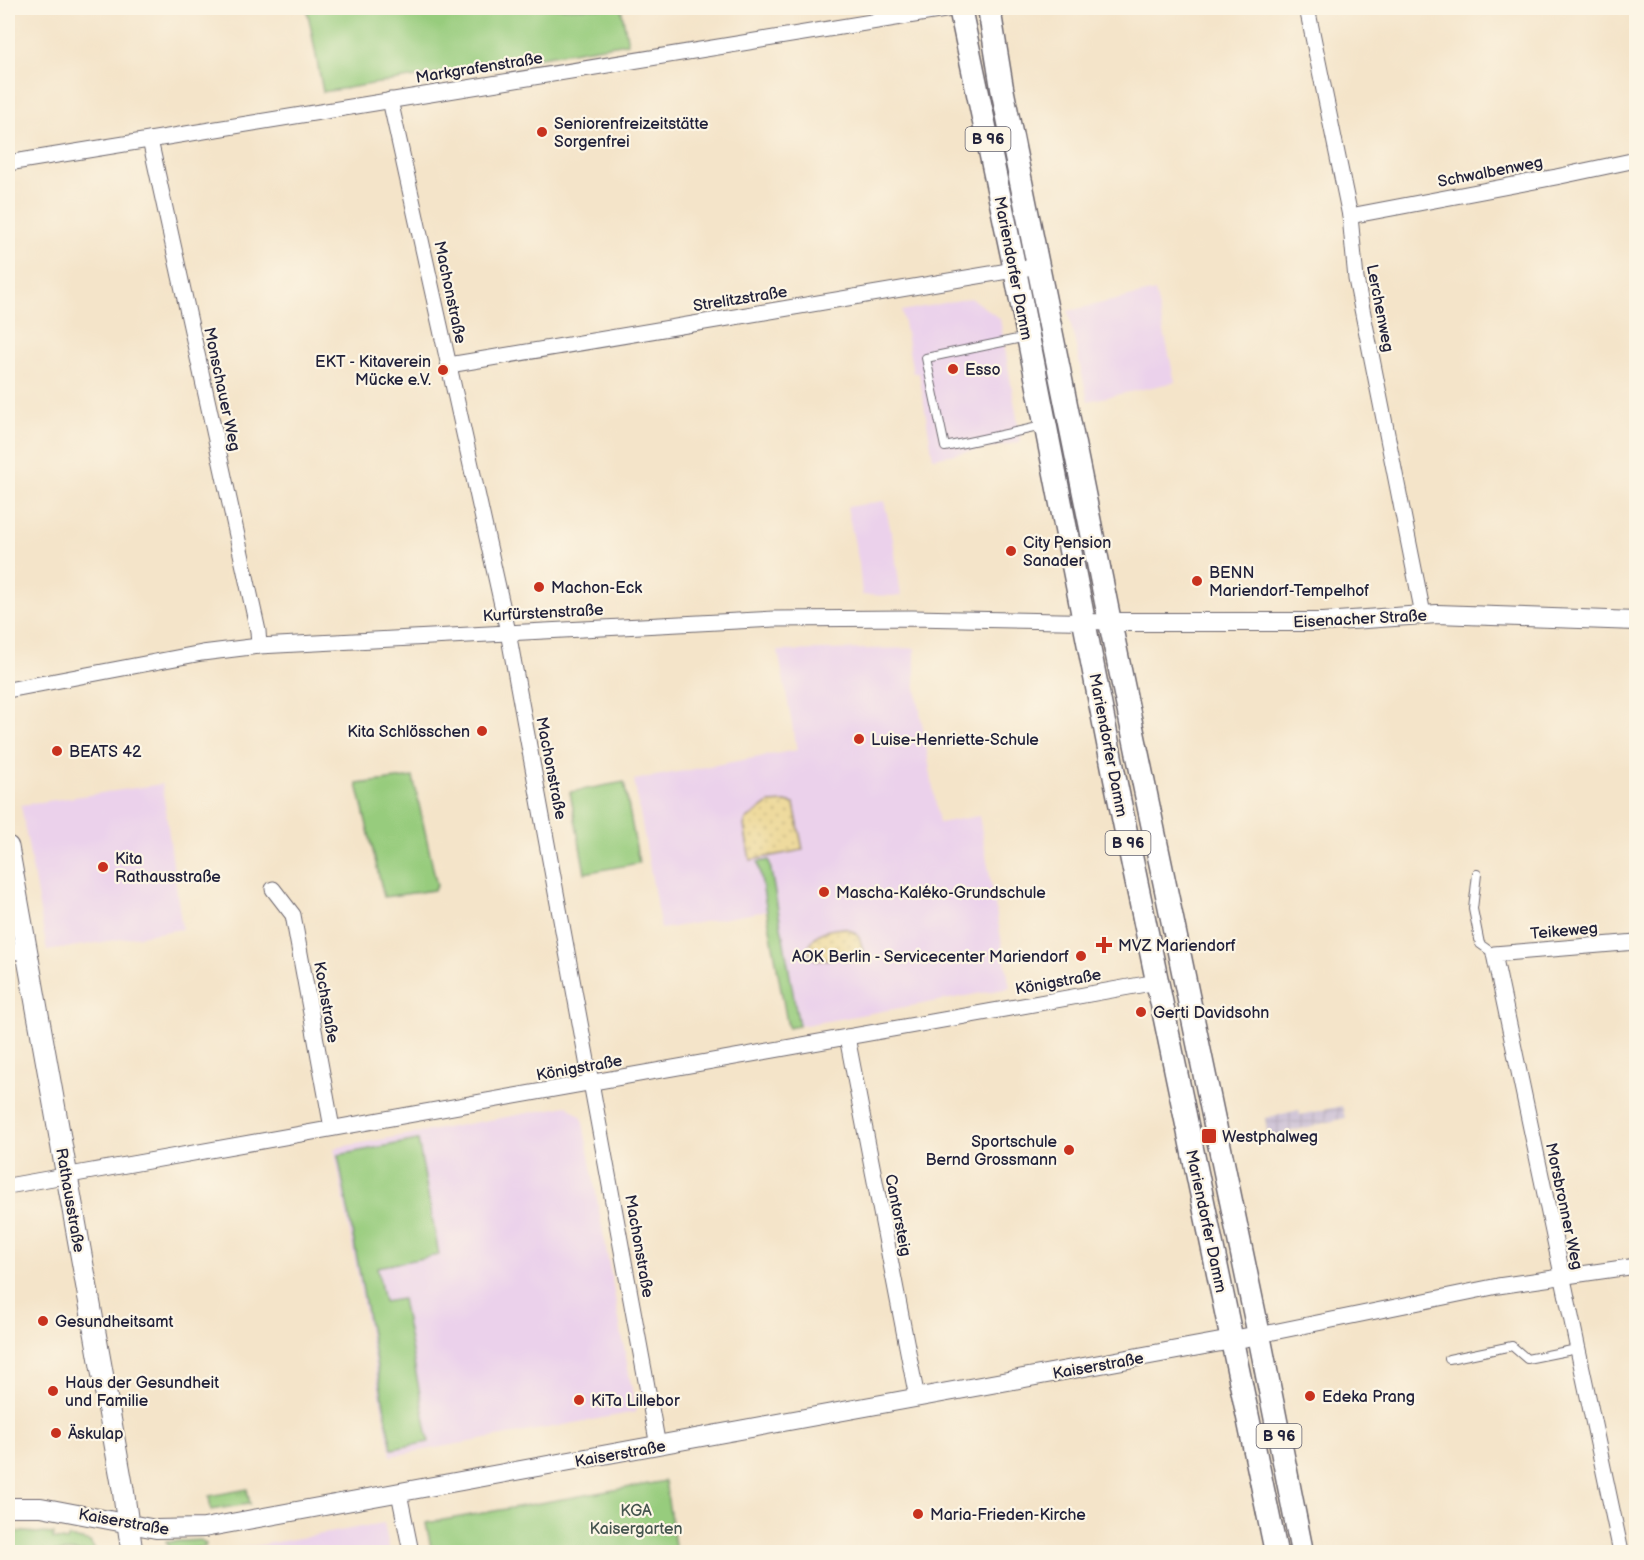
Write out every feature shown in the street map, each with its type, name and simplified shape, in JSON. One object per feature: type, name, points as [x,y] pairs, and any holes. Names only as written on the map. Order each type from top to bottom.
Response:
[{"type":"main road","name":"Mariendorfer Damm","points":[[958,8],[1015,270],[1157,982],[1276,1552]]},
{"type":"main road","name":"Mariendorfer Damm","points":[[989,8],[1002,88],[1110,622],[1302,1552]]},
{"type":"main road","name":"Rathausstraße","points":[[8,847],[17,952],[67,1176],[132,1552]]},
{"type":"street","name":"Markgrafenstraße","points":[[8,163],[958,8]]},
{"type":"street","name":"Lerchenweg","points":[[1307,8],[1350,216],[1356,279],[1423,614]]},
{"type":"street","name":"Machonstraße","points":[[390,100],[508,632],[658,1446]]},
{"type":"street","name":"Monschauer Weg","points":[[150,140],[259,646]]},
{"type":"street","name":"Schwalbenweg","points":[[1350,216],[1636,160]]},
{"type":"street","name":"Strelitzstraße","points":[[448,365],[1038,266]]},
{"type":"street","name":"Eisenacher Straße","points":[[1084,622],[1323,622],[1423,614],[1636,621]]},
{"type":"street","name":"Kurfürstenstraße","points":[[8,690],[202,653],[259,646],[774,619],[912,618],[1084,622]]},
{"type":"street","name":"Kochstraße","points":[[273,889],[293,915],[332,1128]]},
{"type":"street","name":"Teikeweg","points":[[1494,954],[1636,942]]},
{"type":"street","name":"Morsbronner Weg","points":[[1494,954],[1621,1552]]},
{"type":"street","name":"Königstraße","points":[[8,1186],[1157,982]]},
{"type":"street","name":"Cantorsteig","points":[[847,1037],[917,1398]]},
{"type":"street","points":[[1232,1341],[1449,1295],[1636,1266]]},
{"type":"street","name":"Kaiserstraße","points":[[8,1506],[41,1506],[129,1525],[168,1530],[204,1528],[1232,1341]]},
{"type":"street","points":[[399,1492],[411,1552]]},
{"type":"lane","points":[[1028,337],[926,358],[945,447],[1046,426]]},
{"type":"lane","name":"Morsbronner Weg","points":[[1477,874],[1474,918],[1480,944],[1494,954]]},
{"type":"lane","points":[[1449,1359],[1512,1346],[1527,1359],[1577,1350]]},
{"type":"shaded area","points":[[1155,291],[1175,382],[1088,401],[1068,311]]},
{"type":"shaded area","points":[[971,298],[1000,319],[1021,442],[933,458],[919,373],[913,373],[902,311]]},
{"type":"shaded area","points":[[884,501],[893,540],[901,596],[862,595],[859,563],[847,507]]},
{"type":"shaded area","name":"Mascha-Kaléko-Grundschule","points":[[915,648],[915,682],[939,823],[979,816],[1010,988],[788,1028],[767,911],[661,929],[634,780],[797,750],[778,651]]},
{"type":"shaded area","name":"Kita Rathausstraße","points":[[162,784],[182,929],[47,951],[21,805]]},
{"type":"shaded area","points":[[567,1106],[582,1117],[636,1412],[391,1456],[334,1148]]},
{"type":"shaded area","points":[[1342,1106],[1345,1118],[1268,1137],[1265,1118],[1299,1110],[1300,1115]]},
{"type":"shaded area","points":[[384,1523],[390,1552],[216,1552],[260,1545]]},
{"type":"green space","points":[[307,8],[621,8],[628,43],[323,92]]},
{"type":"green space","points":[[413,777],[437,886],[434,890],[384,897],[357,784]]},
{"type":"green space","points":[[624,782],[639,863],[585,873],[570,792]]},
{"type":"green space","points":[[769,860],[799,1026],[788,1028],[758,862]]},
{"type":"green space","points":[[418,1140],[439,1255],[377,1267],[384,1302],[402,1299],[429,1442],[392,1449],[338,1155]]},
{"type":"green space","name":"KGA Kaisergarten","points":[[665,1481],[676,1552],[432,1552],[426,1523]]},
{"type":"green space","points":[[247,1489],[250,1504],[211,1510],[209,1496]]},
{"type":"green space","points":[[8,1531],[54,1534],[53,1539],[67,1541],[69,1537],[90,1542],[96,1552],[8,1552]]},
{"type":"green space","points":[[201,1540],[206,1544],[205,1547],[175,1552],[169,1550],[166,1542]]},
{"type":"sand","points":[[769,803],[794,804],[803,850],[750,860],[744,825],[746,820]]},
{"type":"sand","points":[[844,928],[856,934],[860,939],[863,951],[857,961],[846,960],[839,956],[817,960],[811,955],[808,950],[817,935],[832,929]]},
{"type":"place","name":"Seniorenfreizeitstätte Sorgenfrei","points":[[542,132]]},
{"type":"place","name":"Esso","points":[[953,369]]},
{"type":"place","name":"EKT - Kitaverein Mücke e.V.","points":[[443,370]]},
{"type":"place","name":"City Pension Sanader","points":[[1011,551]]},
{"type":"place","name":"BENN Mariendorf-Tempelhof","points":[[1197,581]]},
{"type":"place","name":"Machon-Eck","points":[[539,587]]},
{"type":"place","name":"Kita Schlösschen","points":[[482,731]]},
{"type":"place","name":"Luise-Henriette-Schule","points":[[859,739]]},
{"type":"place","name":"BEATS 42","points":[[57,751]]},
{"type":"place","name":"Kita Rathausstraße","points":[[103,867]]},
{"type":"place","name":"Mascha-Kaléko-Grundschule","points":[[824,892]]},
{"type":"place","name":"MVZ Mariendorf","points":[[1104,945]]},
{"type":"place","name":"AOK Berlin - Servicecenter Mariendorf","points":[[1081,956]]},
{"type":"place","name":"Gerti Davidsohn","points":[[1141,1012]]},
{"type":"place","name":"Westphalweg","points":[[1209,1136]]},
{"type":"place","name":"Sportschule Bernd Grossmann","points":[[1069,1150]]},
{"type":"place","name":"Gesundheitsamt","points":[[43,1321]]},
{"type":"place","name":"Haus der Gesundheit und Familie","points":[[53,1391]]},
{"type":"place","name":"Edeka Prang","points":[[1310,1396]]},
{"type":"place","name":"KiTa Lillebor","points":[[579,1400]]},
{"type":"place","name":"Äskulap","points":[[56,1433]]},
{"type":"place","name":"Maria-Frieden-Kirche","points":[[918,1514]]}]
